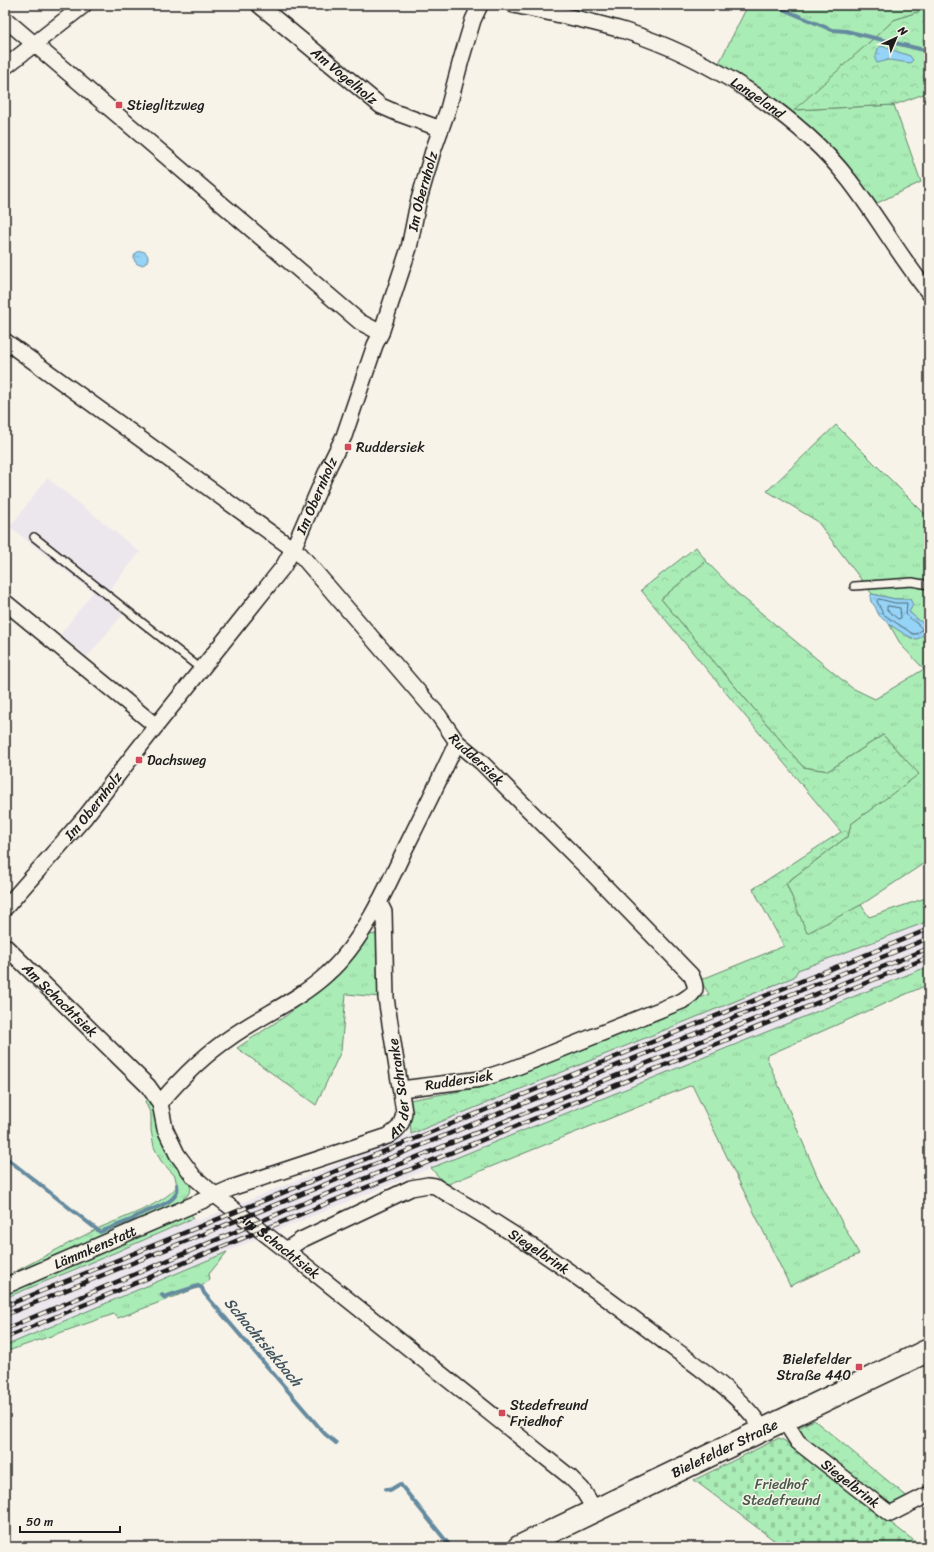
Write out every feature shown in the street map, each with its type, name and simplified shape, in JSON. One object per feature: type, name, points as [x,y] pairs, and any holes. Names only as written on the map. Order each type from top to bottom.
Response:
[{"type":"main road","name":"Bielefelder Straße","points":[[519,1547],[929,1350]]},
{"type":"street","points":[[5,67],[84,5]]},
{"type":"street","name":"Am Vogelholz","points":[[259,5],[382,106],[441,129]]},
{"type":"street","name":"Im Obernholz","points":[[5,908],[85,817],[283,567],[293,549],[329,466],[344,436],[375,345],[382,333],[409,248],[420,196],[433,151],[453,94],[469,33],[480,5]]},
{"type":"street","name":"Langeland","points":[[514,5],[592,22],[627,32],[687,56],[738,84],[773,107],[801,130],[849,179],[929,293]]},
{"type":"street","points":[[5,19],[360,322],[382,333]]},
{"type":"street","name":"Ruddersiek","points":[[5,341],[300,554],[439,716],[457,742],[481,762],[691,975],[695,983],[696,989],[693,994],[682,1001],[512,1069],[481,1079],[401,1089]]},
{"type":"street","points":[[5,602],[156,726]]},
{"type":"street","points":[[160,1103],[196,1065],[230,1037],[312,986],[328,974],[344,956],[363,929],[379,902],[457,742]]},
{"type":"street","name":"An der Schranke","points":[[215,1195],[234,1187],[388,1136],[398,1130],[402,1124],[404,1112],[386,998],[384,912],[379,902]]},
{"type":"street","name":"Am Schachtsiek","points":[[5,946],[148,1086],[160,1103],[165,1129],[177,1154],[194,1177],[570,1476],[582,1489],[595,1510]]},
{"type":"street","name":"Siegelbrink","points":[[286,1250],[301,1240],[411,1188],[428,1184],[435,1186],[504,1228],[605,1297],[686,1358],[735,1398],[757,1420],[763,1430]]},
{"type":"street","name":"Lämmkenstatt","points":[[5,1286],[215,1195]]},
{"type":"street","name":"Siegelbrink","points":[[784,1420],[798,1442],[890,1514],[929,1494]]},
{"type":"lane","points":[[34,537],[201,669]]},
{"type":"lane","points":[[854,586],[912,582],[929,586]]},
{"type":"shaded area","points":[[47,478],[140,552],[109,590],[129,607],[87,657],[60,635],[93,592],[10,527]]},
{"type":"shaded area","points":[[929,921],[929,966],[273,1232],[5,1346],[5,1298],[194,1218],[197,1221],[794,977],[798,970]]},
{"type":"green space","points":[[748,5],[929,5],[929,8],[894,20],[795,110],[894,105],[921,182],[873,205],[816,134],[717,67]]},
{"type":"green space","points":[[929,8],[929,92],[894,105],[794,110],[894,20]]},
{"type":"green space","points":[[836,425],[929,518],[929,860],[861,905],[807,934],[786,883],[848,836],[851,824],[918,774],[883,735],[828,771],[803,767],[661,599],[706,561],[736,592],[852,688],[875,699],[924,669],[901,645],[888,622],[911,638],[918,638],[927,631],[926,626],[909,612],[910,599],[895,599],[872,594],[817,521],[767,491]]},
{"type":"green space","points":[[696,547],[706,561],[661,599],[803,767],[828,771],[883,735],[919,774],[851,824],[848,836],[786,883],[807,933],[861,905],[869,917],[929,897],[929,921],[798,970],[794,977],[411,1134],[409,1100],[483,1087],[709,994],[700,980],[784,946],[753,889],[841,832],[641,590]]},
{"type":"green space","points":[[380,933],[380,997],[346,994],[341,1051],[316,1105],[237,1048],[287,1015],[328,981],[365,936]]},
{"type":"green space","points":[[929,966],[929,984],[766,1056],[818,1178],[859,1254],[790,1286],[692,1085],[446,1185],[431,1168]]},
{"type":"green space","points":[[148,1098],[171,1155],[188,1180],[191,1189],[187,1196],[174,1206],[7,1276],[97,1229],[152,1205],[171,1193],[177,1186],[175,1176],[161,1161],[154,1147],[151,1130],[151,1115],[145,1101]]},
{"type":"green space","points":[[189,1212],[194,1218],[5,1298],[5,1291]]},
{"type":"green space","points":[[227,1252],[209,1274],[210,1280],[200,1287],[118,1318],[114,1314],[5,1352],[5,1346]]},
{"type":"green space","points":[[814,1420],[910,1499],[893,1509],[804,1442],[797,1428]]},
{"type":"green space","name":"Friedhof Stedefreund","points":[[779,1438],[785,1441],[922,1547],[783,1547],[694,1480]]},
{"type":"water","points":[[881,46],[910,56],[913,60],[910,63],[889,60],[877,63],[875,59],[878,49]]},
{"type":"water","points":[[138,251],[144,251],[148,255],[148,261],[144,265],[138,265],[134,261],[134,255]]},
{"type":"water","points":[[872,594],[895,599],[910,599],[913,605],[909,612],[926,626],[927,631],[917,639],[909,636],[885,621],[879,615],[871,602],[870,596]]},
{"type":"waterway","points":[[773,5],[832,30],[846,31],[929,50]]},
{"type":"waterway","name":"Schachtsiekbach","points":[[5,1157],[100,1232],[133,1219],[138,1215],[168,1202],[177,1192],[177,1185]]},
{"type":"waterway","name":"Schachtsiekbach","points":[[162,1295],[164,1297],[198,1286],[202,1288],[204,1293],[325,1434],[336,1443]]},
{"type":"waterway","name":"Schachtsiekbach","points":[[386,1489],[390,1490],[400,1484],[451,1547]]},
{"type":"railway","points":[[5,1306],[929,929]]},
{"type":"railway","points":[[5,1315],[929,938]]},
{"type":"railway","points":[[5,1329],[280,1213],[929,948]]},
{"type":"railway","points":[[5,1338],[267,1228],[929,957]]},
{"type":"place","name":"Stieglitzweg","points":[[119,105]]},
{"type":"place","name":"Ruddersiek","points":[[348,447]]},
{"type":"place","name":"Dachsweg","points":[[139,760]]},
{"type":"place","name":"Bielefelder Straße 440","points":[[859,1367]]},
{"type":"place","name":"Stedefreund Friedhof","points":[[502,1413]]}]
